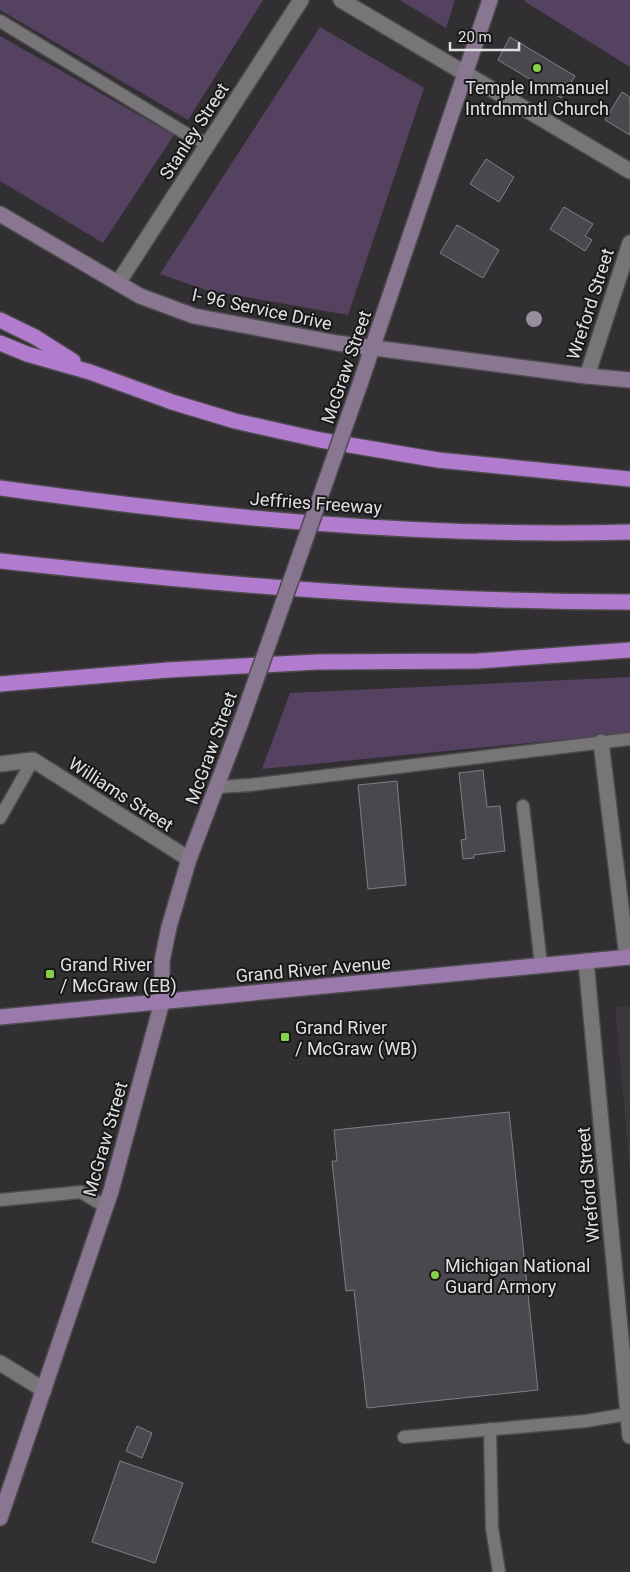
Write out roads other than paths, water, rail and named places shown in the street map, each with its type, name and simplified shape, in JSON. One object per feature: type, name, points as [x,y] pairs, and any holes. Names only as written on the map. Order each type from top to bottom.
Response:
[{"type":"highway","points":[[0,320],[34,337],[90,372]]},
{"type":"highway","points":[[0,343],[27,354],[90,372],[172,402],[236,421],[320,440],[438,460],[630,479]]},
{"type":"highway","name":"Jeffries Freeway","points":[[0,488],[167,510],[410,529],[587,533],[630,532]]},
{"type":"highway","points":[[0,561],[133,576],[369,595],[531,602],[630,602]]},
{"type":"highway","points":[[0,684],[178,670],[317,662],[478,660],[630,650]]},
{"type":"highway","points":[[0,678],[28,683]]},
{"type":"main road","name":"Grand River Avenue","points":[[0,1017],[628,957]]},
{"type":"street","name":"Stanley Street","points":[[118,283],[301,0]]},
{"type":"street","points":[[341,0],[630,170]]},
{"type":"street","name":"McGraw Street","points":[[0,1518],[106,1207],[162,1002],[162,961],[169,927],[190,860],[218,787],[373,348],[490,0]]},
{"type":"street","name":"I- 96 Service Drive","points":[[0,214],[140,296],[194,316],[337,343],[630,380]]},
{"type":"street","name":"Wreford Street","points":[[587,376],[630,243]]},
{"type":"street","points":[[600,742],[628,957]]},
{"type":"street","points":[[0,764],[33,760]]},
{"type":"street","name":"Williams Street","points":[[33,760],[190,860]]},
{"type":"street","name":"Wreford Street","points":[[586,961],[630,1436]]},
{"type":"street","points":[[0,1363],[44,1390]]},
{"type":"lane","points":[[0,21],[177,128],[208,144]]},
{"type":"lane","points":[[218,787],[250,785],[630,739]]},
{"type":"lane","points":[[0,818],[33,760]]},
{"type":"lane","points":[[523,806],[541,965]]},
{"type":"lane","points":[[0,1200],[81,1192],[106,1207]]},
{"type":"lane","points":[[404,1437],[598,1420],[628,1414]]},
{"type":"lane","points":[[490,1429],[492,1528],[499,1572]]},
{"type":"place","name":"Temple Immanuel Intrdnmntl Church","points":[[537,68]]},
{"type":"place","name":"Grand River / McGraw (EB)","points":[[50,974]]},
{"type":"place","name":"Grand River / McGraw (WB)","points":[[285,1037]]},
{"type":"place","name":"Michigan National Guard Armory","points":[[435,1275]]}]
